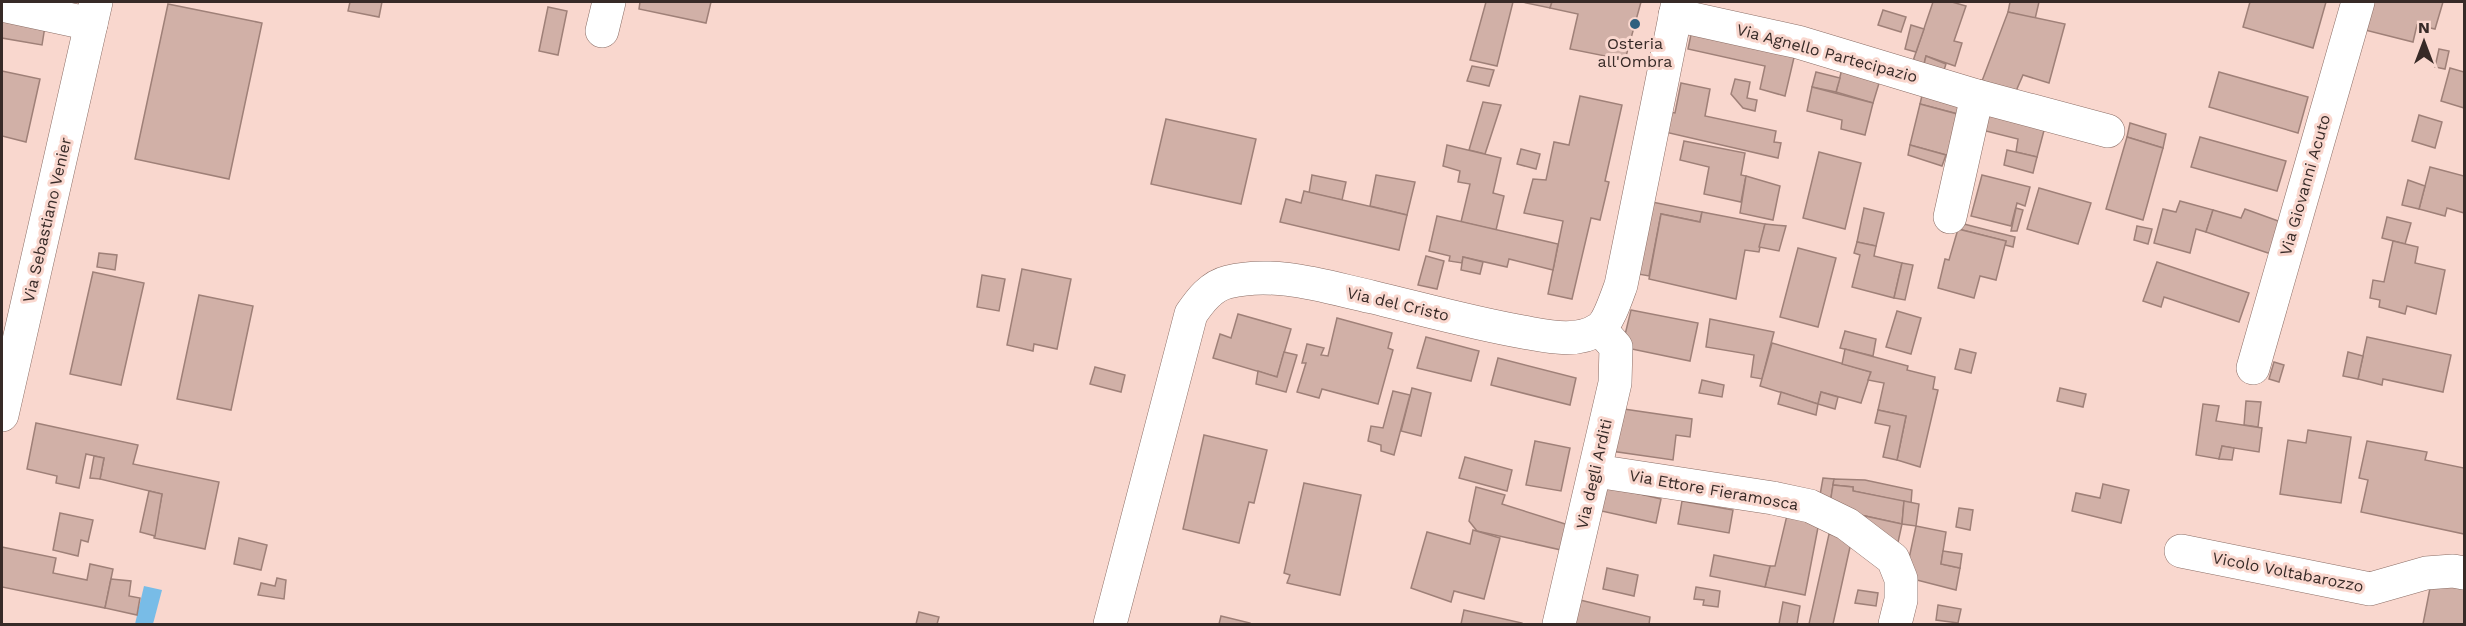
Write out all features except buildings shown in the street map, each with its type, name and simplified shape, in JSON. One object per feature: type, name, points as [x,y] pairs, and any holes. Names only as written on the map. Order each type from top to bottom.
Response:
[{"type":"street","name":"Via Giovanni Acuto","points":[[2253,368],[2358,2]]},
{"type":"street","name":"Via Sebastiano Venier","points":[[2,5],[94,13],[2,415]]},
{"type":"street","name":"Via Agnello Partecipazio","points":[[1676,8],[1977,96],[2108,131]]},
{"type":"street","points":[[1600,329],[1621,285],[1676,8]]},
{"type":"street","points":[[1950,217],[1977,96]]},
{"type":"street","name":"Via del Cristo","points":[[1110,624],[1191,314],[1206,294],[1226,282],[1267,278],[1311,283],[1496,327],[1560,338],[1580,336],[1600,329]]},
{"type":"street","name":"Via degli Arditi","points":[[1559,624],[1615,383],[1616,347],[1600,329]]},
{"type":"street","name":"Via Ettore Fieramosca","points":[[1596,471],[1773,498],[1809,506],[1847,524],[1893,559],[1901,579],[1901,600],[1895,624]]},
{"type":"street","name":"Vicolo Voltabarozzo","points":[[2181,551],[2370,589],[2427,573],[2453,571],[2464,573]]},
{"type":"water","points":[[144,586],[162,590],[153,624],[135,624]]},
{"type":"place","name":"Osteria all'Ombra","points":[[1635,24]]}]
